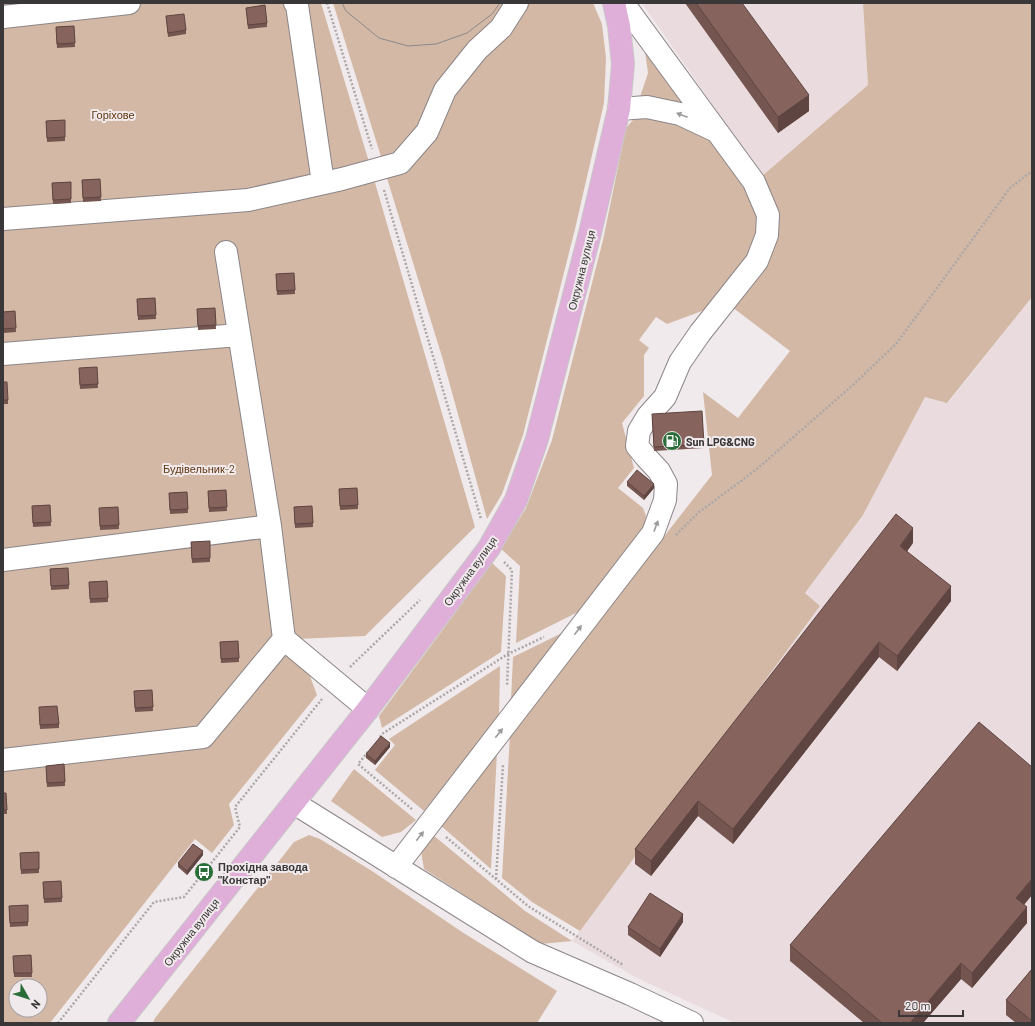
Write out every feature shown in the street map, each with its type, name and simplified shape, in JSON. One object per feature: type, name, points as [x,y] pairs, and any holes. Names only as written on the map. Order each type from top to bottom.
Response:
[{"type":"main road","name":"Окружна вулиця","points":[[119,1023],[368,709],[489,548],[516,500],[537,439],[590,233],[619,109],[623,64],[619,26],[614,3]]},
{"type":"lane","points":[[3,17],[129,3]]},
{"type":"lane","points":[[295,3],[297,6],[323,183]]},
{"type":"lane","points":[[3,219],[248,200],[342,179],[400,163],[427,132],[446,90],[477,50],[501,28],[517,3]]},
{"type":"lane","points":[[396,867],[653,533],[665,500],[666,484],[659,471],[637,446],[639,431],[648,416],[665,397],[684,356],[700,333],[757,261],[767,235],[768,215],[754,182],[623,3]]},
{"type":"lane","points":[[619,109],[647,107],[680,114],[717,132]]},
{"type":"lane","points":[[226,252],[270,526],[284,639],[368,709]]},
{"type":"lane","points":[[3,354],[239,335]]},
{"type":"lane","points":[[3,560],[270,526]]},
{"type":"lane","points":[[3,760],[203,737],[284,639]]},
{"type":"lane","points":[[294,803],[533,952],[630,994],[692,1023]]},
{"type":"path","points":[[327,3],[378,169],[489,548]]},
{"type":"path","points":[[673,538],[698,512],[757,469],[843,394],[896,344],[1010,188],[1032,171]]},
{"type":"path","points":[[58,1023],[154,902],[184,897],[240,827],[235,807],[336,682],[420,600]]},
{"type":"path","points":[[379,738],[382,734],[508,654],[548,636]]},
{"type":"path","points":[[372,747],[358,764],[528,906],[630,970],[630,994]]},
{"type":"shaded area","points":[[642,3],[863,3],[868,85],[762,176]]},
{"type":"shaded area","points":[[1032,297],[1032,1023],[735,1023],[637,978],[572,941],[820,606],[805,593],[863,515],[925,397],[948,403]]},
{"type":"green space","name":"Будівельник-2","points":[[3,3],[321,3],[369,162],[475,527],[365,636],[297,639],[317,695],[229,804],[234,825],[212,853],[195,839],[50,1023],[3,1023]]},
{"type":"green space","points":[[333,3],[510,3],[421,128],[395,158],[383,163]]},
{"type":"green space","points":[[525,3],[593,3],[602,24],[606,58],[604,103],[575,229],[523,435],[502,494],[487,519],[443,360],[386,175]]},
{"type":"green space","points":[[863,3],[1032,3],[1032,297],[947,403],[925,397],[863,515],[805,593],[820,606],[580,931],[532,902],[502,878],[510,734],[712,475],[703,392],[738,418],[790,351],[732,307],[763,266],[762,176],[868,85]]},
{"type":"green space","points":[[645,51],[689,109],[640,97],[648,73]]},
{"type":"green space","points":[[644,117],[677,124],[712,142],[747,190],[757,214],[758,231],[751,255],[710,308],[667,324],[656,317],[639,340],[649,348],[644,355],[644,396],[622,423],[634,468],[618,488],[643,508],[646,516],[644,528],[582,610],[516,643],[520,566],[501,549],[526,508],[552,440],[603,240],[626,128],[633,120]]},
{"type":"green space","points":[[492,563],[506,576],[501,652],[382,728],[379,716]]},
{"type":"green space","points":[[566,631],[511,700],[513,657]]},
{"type":"green space","points":[[500,666],[499,716],[424,811],[375,770],[395,745],[389,739]]},
{"type":"green space","points":[[497,752],[491,869],[440,825]]},
{"type":"green space","points":[[354,769],[416,820],[401,832],[382,837],[331,801]]},
{"type":"green space","points":[[309,835],[320,839],[372,871],[462,932],[557,991],[537,1023],[153,1023],[155,1018],[294,842]]},
{"type":"green space","points":[[433,835],[525,911],[572,941],[540,944],[424,869],[421,851]]},
{"type":"building","points":[[696,3],[742,3],[809,95],[778,117]]},
{"type":"building","points":[[265,5],[267,23],[248,25],[246,8]]},
{"type":"building","points":[[184,14],[186,30],[168,33],[166,16]]},
{"type":"building","points":[[74,26],[75,43],[57,44],[56,27]]},
{"type":"building","points":[[65,120],[65,137],[47,138],[46,121]]},
{"type":"building","points":[[100,179],[101,197],[83,198],[82,180]]},
{"type":"building","points":[[71,182],[71,199],[53,200],[52,183]]},
{"type":"building","points":[[294,273],[295,290],[277,291],[276,274]]},
{"type":"building","points":[[155,298],[156,315],[138,316],[137,299]]},
{"type":"building","points":[[215,308],[216,325],[198,326],[197,309]]},
{"type":"building","points":[[15,311],[16,328],[3,329],[3,312]]},
{"type":"building","points":[[97,367],[98,384],[80,385],[79,368]]},
{"type":"building","points":[[3,382],[7,382],[8,400],[3,400]]},
{"type":"building","points":[[702,411],[704,444],[654,447],[652,414]]},
{"type":"building","points":[[637,470],[654,484],[644,496],[627,482]]},
{"type":"building","points":[[357,488],[358,505],[340,506],[339,489]]},
{"type":"building","points":[[226,490],[227,507],[209,508],[208,491]]},
{"type":"building","points":[[187,492],[188,509],[170,510],[169,493]]},
{"type":"building","points":[[50,505],[51,522],[33,523],[32,506]]},
{"type":"building","points":[[312,506],[313,523],[295,524],[294,507]]},
{"type":"building","points":[[118,507],[119,525],[100,526],[99,508]]},
{"type":"building","points":[[896,514],[913,528],[900,546],[951,586],[897,656],[879,642],[733,829],[698,801],[651,861],[635,849]]},
{"type":"building","points":[[210,541],[210,558],[192,559],[191,542]]},
{"type":"building","points":[[68,568],[69,585],[51,586],[50,569]]},
{"type":"building","points":[[107,581],[108,598],[90,599],[89,582]]},
{"type":"building","points":[[238,641],[239,658],[221,659],[220,642]]},
{"type":"building","points":[[152,690],[153,707],[135,708],[134,691]]},
{"type":"building","points":[[57,706],[59,724],[40,725],[39,707]]},
{"type":"building","points":[[979,722],[1032,767],[1032,879],[1016,898],[1027,907],[972,973],[961,963],[910,1023],[882,1023],[790,945]]},
{"type":"building","points":[[381,736],[390,743],[375,761],[366,754]]},
{"type":"building","points":[[64,764],[65,782],[47,783],[46,766]]},
{"type":"building","points":[[3,793],[6,793],[7,810],[3,810]]},
{"type":"building","points":[[193,844],[203,851],[187,871],[178,863]]},
{"type":"building","points":[[39,852],[39,869],[21,870],[20,853]]},
{"type":"building","points":[[61,881],[62,898],[44,899],[43,882]]},
{"type":"building","points":[[650,893],[683,914],[660,949],[628,927]]},
{"type":"building","points":[[28,905],[28,922],[10,923],[9,906]]},
{"type":"building","points":[[31,955],[32,973],[14,973],[13,956]]},
{"type":"building","points":[[1032,969],[1032,1021],[1006,1000]]},
{"type":"tram line","points":[[342,3],[346,11],[379,38],[408,46],[436,44],[467,33],[492,14],[500,3]]},
{"type":"place","name":"Sun LPG&CNG","points":[[672,441]]},
{"type":"place","name":"Прохідна завода \"Констар\"","points":[[204,872]]},
{"type":"park label","name":"Горіхове","points":[[113,114]]}]
